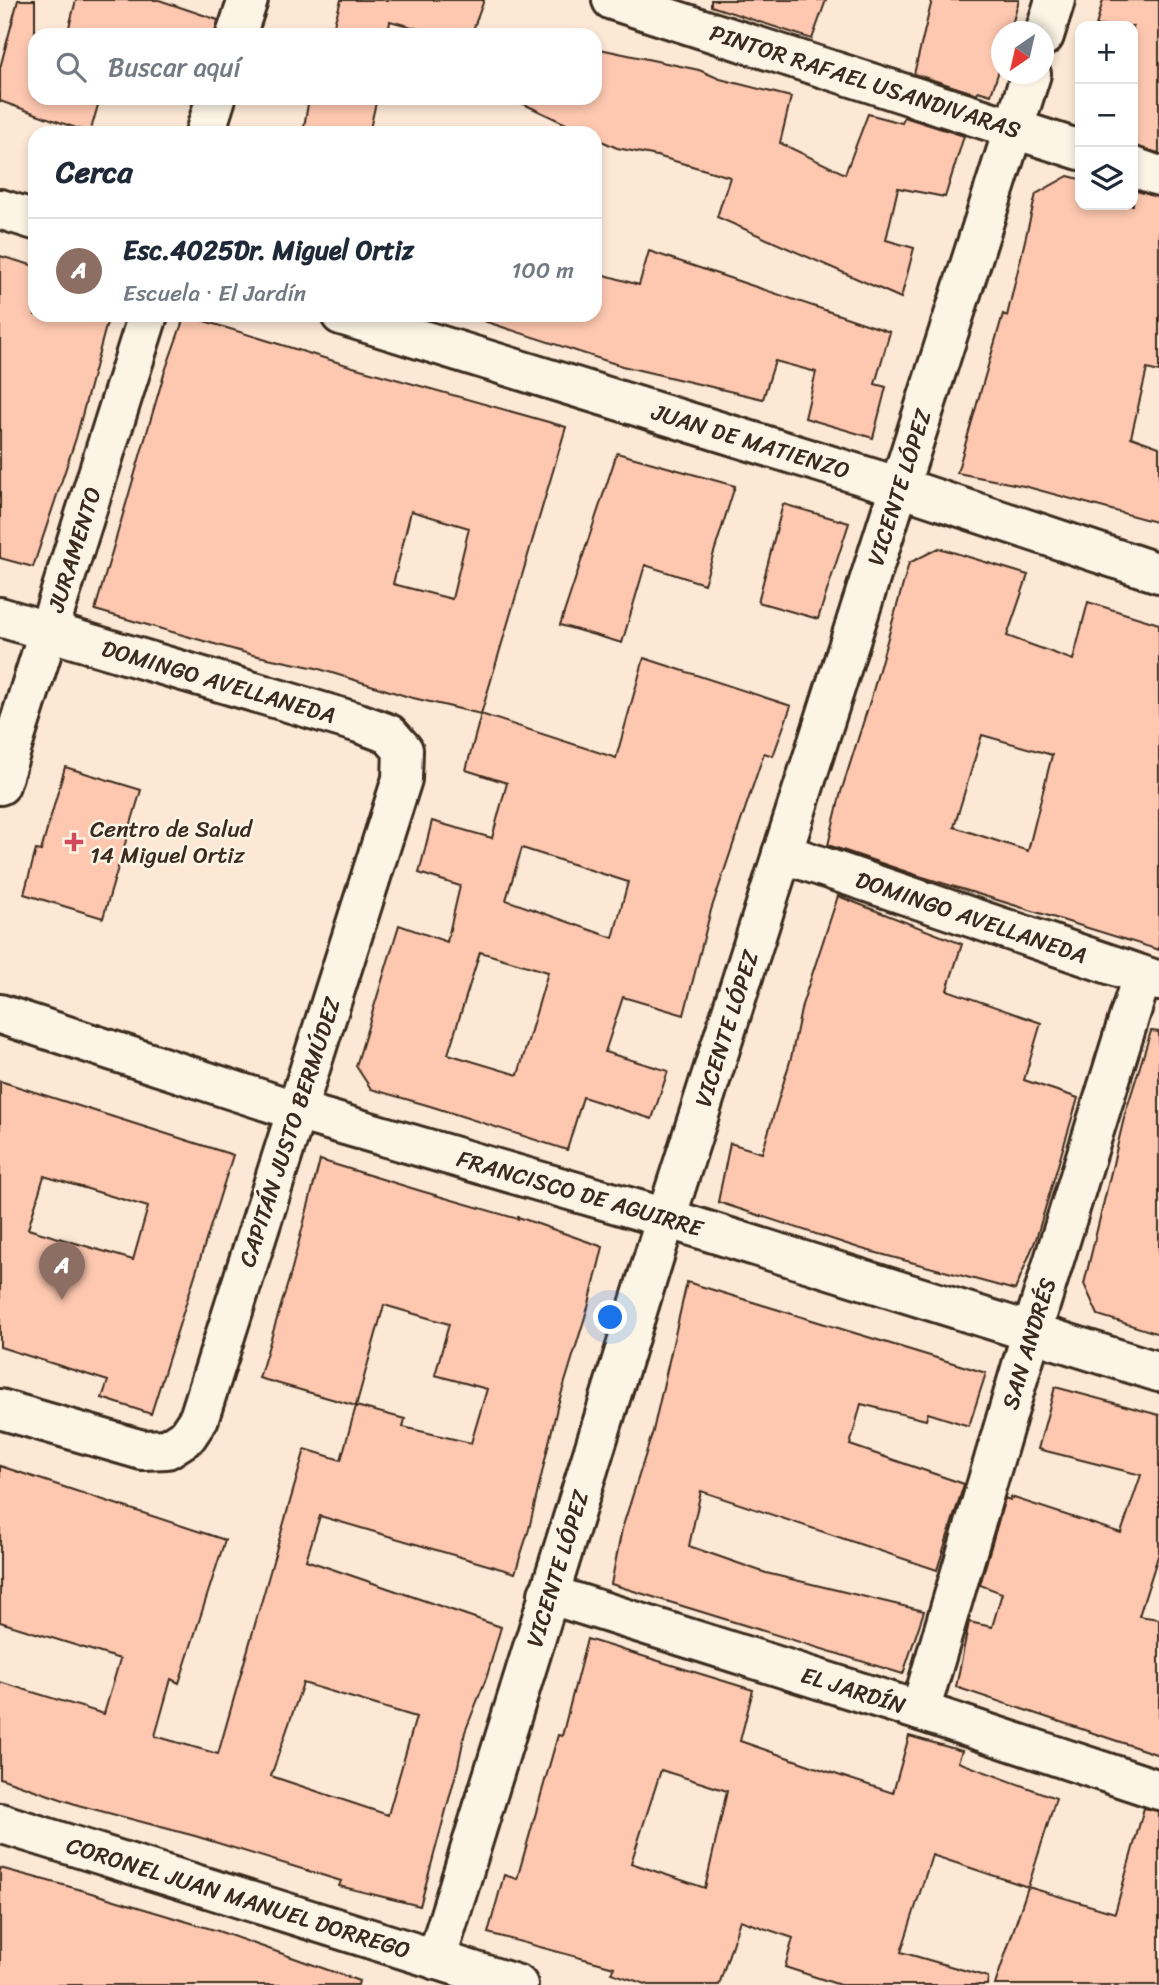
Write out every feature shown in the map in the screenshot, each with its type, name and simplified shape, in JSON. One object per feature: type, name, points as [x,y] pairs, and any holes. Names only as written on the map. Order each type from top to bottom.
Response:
[{"type":"street","points":[[238,28],[248,0]]},
{"type":"street","name":"PINTOR RAFAEL USANDIVARAS","points":[[611,0],[1075,148]]},
{"type":"street","points":[[1049,21],[1055,0]]},
{"type":"street","name":"VICENTE LÓPEZ","points":[[432,1972],[666,1218],[1028,84]]},
{"type":"street","points":[[207,126],[214,105]]},
{"type":"street","points":[[1138,169],[1159,176]]},
{"type":"street","points":[[0,209],[28,218]]},
{"type":"street","name":"JURAMENTO","points":[[0,785],[146,322]]},
{"type":"street","name":"JUAN DE MATIENZO","points":[[364,322],[900,487],[1159,573]]},
{"type":"street","name":"DOMINGO AVELLANEDA","points":[[0,617],[389,734],[403,751],[402,779]]},
{"type":"street","name":"CAPITÁN JUSTO BERMÚDEZ","points":[[0,1409],[142,1450],[167,1449],[187,1436],[199,1418],[402,779]]},
{"type":"street","name":"DOMINGO AVELLANEDA","points":[[782,853],[1150,978]]},
{"type":"street","name":"SAN ANDRÉS","points":[[920,1711],[1032,1331],[1150,978]]},
{"type":"street","name":"FRANCISCO DE AGUIRRE","points":[[0,1014],[297,1111],[666,1218],[1159,1372]]},
{"type":"street","name":"EL JARDÍN","points":[[548,1594],[920,1711],[1159,1790]]},
{"type":"street","name":"CORONEL JUAN MANUEL DORREGO","points":[[0,1823],[432,1972],[518,1985]]},
{"type":"building","points":[[18,0],[35,0],[35,28],[28,28],[28,105],[98,105],[92,126],[70,126],[0,101],[0,68]]},
{"type":"building","points":[[76,0],[159,0],[218,20],[216,28],[69,28]]},
{"type":"building","points":[[341,0],[484,0],[474,28],[416,28],[390,21],[389,28],[333,28]]},
{"type":"building","points":[[711,0],[826,0],[812,39],[711,6]]},
{"type":"building","points":[[932,0],[1019,0],[1013,21],[991,21],[991,84],[995,84],[991,95],[978,91],[977,94],[914,74]]},
{"type":"building","points":[[1103,0],[1159,0],[1159,153],[1138,147],[1138,21],[1097,21]]},
{"type":"building","points":[[602,49],[699,70],[720,79],[791,97],[780,143],[845,174],[868,114],[902,123],[904,117],[964,136],[945,197],[898,188],[886,240],[914,248],[901,298],[717,217],[730,177],[657,156],[617,148],[602,141],[602,126],[570,126],[526,105],[602,105]]},
{"type":"building","points":[[308,105],[375,105],[371,126],[304,126]]},
{"type":"building","points":[[1068,176],[1075,178],[1075,210],[1138,210],[1138,191],[1159,197],[1159,372],[1147,369],[1131,437],[1159,447],[1159,523],[1024,486],[957,473],[1003,314],[1007,316],[1036,194]]},
{"type":"building","points":[[649,251],[890,332],[875,384],[886,387],[873,438],[805,418],[816,372],[775,361],[763,399],[622,366],[487,322],[602,322],[602,274],[639,285]]},
{"type":"building","points":[[0,256],[28,264],[28,322],[107,322],[76,438],[33,567],[0,558]]},
{"type":"building","points":[[183,322],[208,322],[353,367],[566,427],[481,714],[409,697],[316,668],[253,655],[95,610],[164,374]],"holes":[[[411,511],[469,528],[452,599],[393,584]]]},
{"type":"building","points":[[617,453],[735,486],[704,584],[645,565],[622,643],[560,625]]},
{"type":"building","points":[[783,504],[849,523],[818,619],[758,602]]},
{"type":"building","points":[[939,548],[1028,575],[1007,636],[1073,660],[1088,602],[1159,624],[1159,950],[828,845],[841,792],[909,563]],"holes":[[[982,735],[1052,755],[1028,851],[954,827]]]},
{"type":"building","points":[[644,658],[791,706],[773,756],[764,753],[711,910],[684,1015],[623,997],[605,1052],[668,1071],[652,1119],[583,1097],[567,1150],[371,1089],[356,1066],[399,925],[447,942],[460,886],[419,873],[432,821],[492,838],[507,783],[466,770],[481,714],[616,758]],"holes":[[[522,848],[628,882],[613,938],[506,900]],[[480,952],[548,972],[518,1075],[448,1054]]]},
{"type":"building","points":[[65,767],[141,790],[103,918],[24,894],[36,850],[41,851]]},
{"type":"building","points":[[838,896],[962,944],[947,990],[1041,1023],[1024,1080],[1078,1098],[1036,1239],[1015,1290],[862,1249],[718,1202],[730,1143],[762,1153],[791,1058],[802,1005]]},
{"type":"building","points":[[1151,1031],[1159,1032],[1159,1334],[1098,1315],[1084,1284],[1125,1114]]},
{"type":"building","points":[[0,1081],[233,1155],[151,1414],[102,1398],[108,1381],[0,1347]],"holes":[[[44,1176],[148,1207],[133,1260],[28,1229]]]},
{"type":"building","points":[[320,1160],[518,1217],[603,1247],[589,1304],[557,1408],[529,1529],[515,1573],[320,1516],[306,1560],[501,1627],[487,1676],[465,1732],[420,1906],[339,1886],[341,1881],[195,1836],[78,1805],[0,1778],[0,1682],[104,1714],[120,1659],[0,1622],[0,1466],[225,1540],[179,1683],[171,1679],[155,1736],[218,1754],[305,1449],[341,1460],[356,1406],[259,1378],[290,1276]],"holes":[[[384,1305],[449,1324],[435,1375],[487,1389],[471,1443],[403,1427],[405,1419],[356,1406]],[[303,1683],[416,1717],[388,1815],[271,1776]]]},
{"type":"building","points":[[687,1282],[986,1373],[969,1426],[928,1413],[926,1420],[861,1404],[850,1445],[964,1484],[937,1570],[701,1491],[689,1546],[766,1573],[924,1611],[903,1674],[611,1584],[622,1529],[653,1431]]},
{"type":"building","points":[[1055,1387],[1159,1415],[1159,1553],[1139,1616],[1159,1619],[1159,1755],[956,1687],[969,1622],[992,1627],[1002,1593],[980,1585],[1005,1498],[1010,1500],[1011,1497],[1121,1533],[1141,1475],[1038,1449]]},
{"type":"building","points":[[587,1639],[753,1690],[740,1741],[838,1775],[893,1793],[909,1736],[962,1751],[958,1762],[1056,1798],[1028,1887],[932,1855],[901,1952],[988,1977],[987,1985],[840,1985],[785,1967],[793,1938],[740,1920],[719,1985],[649,1985],[611,1973],[614,1967],[488,1933],[504,1875],[517,1879],[558,1735],[562,1736]],"holes":[[[661,1770],[727,1791],[705,1888],[631,1863]]]},
{"type":"building","points":[[1144,1808],[1159,1811],[1159,1985],[995,1985],[1028,1887],[1115,1913]]},
{"type":"building","points":[[0,1868],[218,1931],[359,1981],[358,1985],[0,1985]]},
{"type":"place","name":"Centro de Salud 14 Miguel Ortiz","points":[[74,842]]},
{"type":"place","name":"Esc.4025Dr. Miguel Ortiz","points":[[62,1300]]}]
